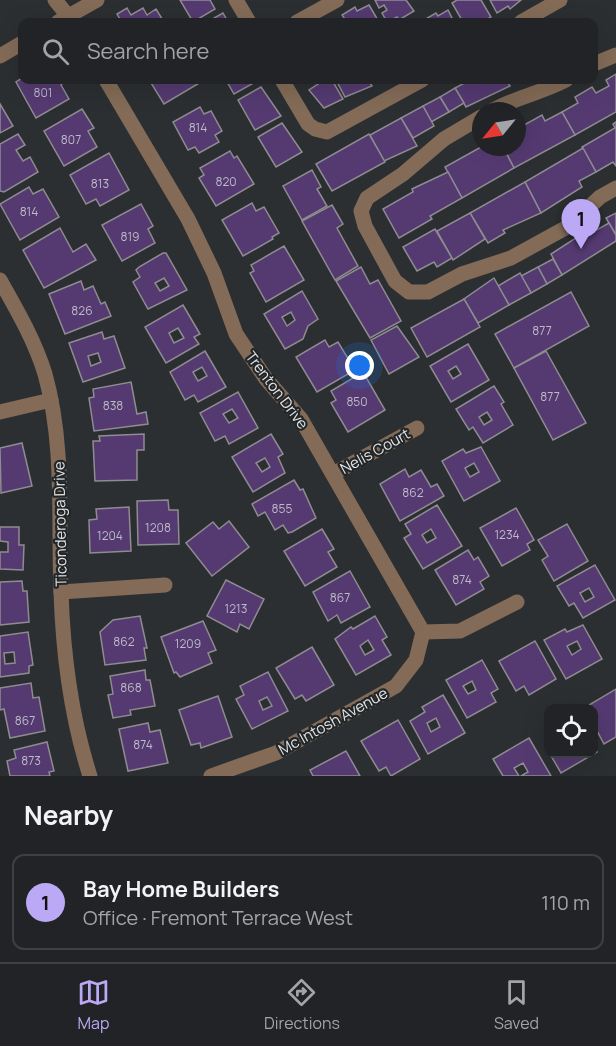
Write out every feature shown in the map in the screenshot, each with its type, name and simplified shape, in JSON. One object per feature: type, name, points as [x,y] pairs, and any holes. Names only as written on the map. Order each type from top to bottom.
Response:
[{"type":"street","points":[[55,0],[66,18]]},
{"type":"street","points":[[70,18],[98,0]]},
{"type":"street","points":[[236,0],[247,18]]},
{"type":"street","points":[[304,18],[337,0]]},
{"type":"street","points":[[528,18],[560,0]]},
{"type":"street","points":[[0,56],[18,45]]},
{"type":"street","points":[[598,62],[616,55]]},
{"type":"street","name":"Trenton Drive","points":[[108,84],[188,219],[214,273],[236,334],[266,379],[301,419],[423,632]]},
{"type":"street","points":[[284,84],[308,124],[321,131],[339,127],[415,84]]},
{"type":"street","points":[[509,102],[538,94],[558,84]]},
{"type":"street","points":[[472,122],[444,139],[403,174],[367,198],[363,204],[362,218],[378,251],[402,288],[415,294],[428,292],[462,274],[501,262],[531,247],[569,226],[600,197],[616,188]]},
{"type":"street","name":"Ticonderoga Drive","points":[[0,280],[36,348],[51,400],[58,445],[61,592],[72,700],[90,776]]},
{"type":"street","points":[[0,412],[51,400]]},
{"type":"street","name":"Nelis Court","points":[[333,474],[417,428]]},
{"type":"street","points":[[61,592],[165,585]]},
{"type":"street","points":[[423,632],[460,631],[517,602]]},
{"type":"street","name":"Mc Intosh Avenue","points":[[211,776],[276,753],[396,686],[416,660],[423,632]]},
{"type":"building","points":[[180,0],[210,0],[215,9],[200,18],[191,18]]},
{"type":"building","points":[[375,0],[406,0],[414,11],[402,18],[385,18],[382,13],[387,10],[384,5],[379,8]]},
{"type":"building","points":[[457,0],[481,0],[491,17],[461,18],[452,3]]},
{"type":"building","points":[[490,0],[521,0],[510,9],[508,6],[497,13]]},
{"type":"building","points":[[369,5],[377,18],[344,18],[342,15],[355,7],[357,11]]},
{"type":"building","points":[[127,8],[131,15],[143,8],[147,15],[156,9],[162,18],[119,18],[117,14]]},
{"type":"building","points":[[448,10],[452,18],[427,18],[436,13],[438,16]]},
{"type":"building","points":[[223,13],[226,18],[214,18]]},
{"type":"building","points":[[616,74],[616,112],[575,135],[562,112],[578,103],[575,97],[592,87],[596,93],[609,86],[606,80]]},
{"type":"building","points":[[18,81],[18,84],[62,84],[69,99],[36,118],[16,82]]},
{"type":"building","points":[[152,84],[198,84],[164,104]]},
{"type":"building","points":[[228,84],[252,84],[234,94]]},
{"type":"building","points":[[318,84],[334,84],[343,99],[324,108],[309,90]]},
{"type":"building","points":[[338,84],[371,84],[372,86],[345,97]]},
{"type":"building","points":[[462,84],[509,84],[510,86],[472,102],[466,107],[455,88]]},
{"type":"building","points":[[261,87],[281,116],[255,130],[238,100]]},
{"type":"building","points":[[455,88],[464,103],[449,112],[440,97]]},
{"type":"building","points":[[440,97],[449,112],[431,122],[423,106]]},
{"type":"building","points":[[0,104],[13,126],[0,133]]},
{"type":"building","points":[[423,106],[434,126],[413,138],[401,118]]},
{"type":"building","points":[[200,107],[204,114],[211,111],[222,131],[215,135],[219,142],[199,153],[195,147],[188,150],[173,122]]},
{"type":"building","points":[[82,109],[94,128],[88,131],[97,147],[64,166],[44,131]]},
{"type":"building","points":[[562,112],[575,135],[514,168],[508,156],[526,156],[526,124],[542,115],[545,121]]},
{"type":"building","points":[[401,118],[417,146],[384,161],[370,135]]},
{"type":"building","points":[[616,122],[616,166],[613,162],[596,172],[582,147],[615,128],[613,124]]},
{"type":"building","points":[[282,123],[302,152],[276,167],[258,137]]},
{"type":"building","points":[[18,134],[25,145],[16,150],[23,161],[30,157],[38,172],[4,192],[0,191],[0,144]]},
{"type":"building","points":[[369,134],[385,162],[332,191],[316,164]]},
{"type":"building","points":[[583,148],[596,172],[579,181],[582,187],[541,213],[525,182]]},
{"type":"building","points":[[230,151],[234,158],[237,156],[254,184],[216,206],[199,178],[204,175],[200,168]]},
{"type":"building","points":[[472,152],[472,156],[508,156],[514,168],[462,198],[445,167]]},
{"type":"building","points":[[109,153],[129,190],[100,206],[96,199],[86,204],[70,175]]},
{"type":"building","points":[[312,170],[321,187],[317,189],[327,206],[302,220],[283,186]]},
{"type":"building","points":[[448,172],[462,198],[430,216],[432,219],[399,238],[383,209],[413,192],[412,189]]},
{"type":"building","points":[[525,182],[541,213],[503,230],[505,233],[488,243],[470,213]]},
{"type":"building","points":[[29,187],[33,194],[43,189],[59,217],[20,240],[0,204]]},
{"type":"building","points":[[252,203],[256,211],[264,207],[279,233],[272,237],[273,239],[243,256],[222,220]]},
{"type":"building","points":[[141,204],[153,226],[148,229],[155,243],[122,261],[102,225]]},
{"type":"building","points":[[332,205],[343,224],[337,228],[358,266],[335,280],[302,221]]},
{"type":"building","points":[[470,213],[485,239],[453,260],[437,231]]},
{"type":"building","points":[[616,213],[616,235],[606,218]]},
{"type":"building","points":[[609,223],[616,235],[616,241],[562,275],[551,254],[591,228],[593,232]]},
{"type":"building","points":[[60,228],[73,252],[86,244],[96,260],[44,288],[23,250]]},
{"type":"building","points":[[435,229],[452,258],[437,267],[434,262],[417,271],[403,247]]},
{"type":"building","points":[[284,246],[304,280],[266,302],[250,273],[254,271],[251,265]]},
{"type":"building","points":[[166,253],[187,290],[148,309],[133,282],[140,277],[136,270]],"holes":[[[164,278],[169,286],[160,291],[155,283]]]},
{"type":"building","points":[[553,259],[562,275],[547,284],[538,267]]},
{"type":"building","points":[[361,267],[370,284],[378,280],[401,321],[370,338],[336,281]]},
{"type":"building","points":[[538,267],[547,284],[531,293],[521,276]]},
{"type":"building","points":[[520,273],[531,293],[509,305],[498,286]]},
{"type":"building","points":[[494,278],[509,305],[478,323],[464,299]]},
{"type":"building","points":[[81,281],[84,290],[93,286],[101,304],[105,302],[111,316],[65,334],[49,294]]},
{"type":"building","points":[[302,291],[318,319],[308,326],[303,339],[285,349],[264,314]],"holes":[[[291,312],[295,320],[287,326],[282,317]]]},
{"type":"building","points":[[571,292],[589,326],[514,368],[495,334]]},
{"type":"building","points":[[464,299],[480,327],[427,357],[411,328]]},
{"type":"building","points":[[183,305],[200,334],[194,337],[199,344],[166,363],[145,327]],"holes":[[[178,328],[184,338],[174,343],[169,333]]]},
{"type":"building","points":[[397,326],[419,357],[389,374],[371,340]]},
{"type":"building","points":[[102,332],[104,339],[114,336],[125,368],[83,382],[69,343]],"holes":[[[98,353],[101,362],[91,366],[88,356]]]},
{"type":"building","points":[[325,340],[329,347],[338,342],[355,370],[317,392],[296,357]]},
{"type":"building","points":[[468,344],[489,380],[451,402],[430,366]],"holes":[[[456,366],[461,374],[453,379],[448,371]]]},
{"type":"building","points":[[205,351],[226,387],[198,402],[194,395],[185,400],[170,372]],"holes":[[[202,367],[207,376],[198,381],[193,372]]]},
{"type":"building","points":[[546,351],[586,423],[553,440],[514,368]]},
{"type":"building","points":[[363,372],[385,410],[348,432],[331,403],[336,400],[331,391]]},
{"type":"building","points":[[131,382],[137,414],[146,412],[148,424],[94,431],[89,398],[94,397],[93,389]]},
{"type":"building","points":[[494,386],[504,402],[501,404],[513,425],[483,443],[473,427],[469,430],[456,409]],"holes":[[[487,412],[492,420],[484,425],[479,417]]]},
{"type":"building","points":[[238,392],[258,428],[229,444],[225,436],[215,441],[200,413]],"holes":[[[232,409],[238,418],[229,423],[223,414]]]},
{"type":"building","points":[[144,434],[144,450],[137,450],[137,480],[95,481],[93,441],[100,441],[99,436]]},
{"type":"building","points":[[271,434],[283,454],[278,457],[285,473],[253,492],[232,457]],"holes":[[[265,458],[270,467],[262,472],[256,463]]]},
{"type":"building","points":[[22,443],[32,486],[1,493],[0,448]]},
{"type":"building","points":[[481,447],[500,481],[464,501],[442,461],[463,449],[466,453]],"holes":[[[474,463],[479,472],[470,477],[465,468]]]},
{"type":"building","points":[[405,469],[409,477],[421,470],[431,487],[437,484],[444,496],[400,521],[380,484]]},
{"type":"building","points":[[294,480],[300,490],[303,489],[316,518],[292,532],[288,533],[283,525],[275,530],[265,512],[258,516],[252,504]]},
{"type":"building","points":[[168,500],[169,510],[178,510],[179,544],[138,545],[137,501]]},
{"type":"building","points":[[437,505],[462,546],[423,569],[404,538],[411,534],[405,524]],"holes":[[[431,529],[436,538],[427,543],[422,535]]]},
{"type":"building","points":[[129,507],[131,551],[90,553],[89,520],[97,519],[96,509]]},
{"type":"building","points":[[516,508],[534,540],[527,544],[530,550],[502,566],[480,528]]},
{"type":"building","points":[[229,521],[249,547],[212,576],[186,543],[213,522],[219,529]]},
{"type":"building","points":[[567,524],[588,561],[554,581],[542,560],[548,556],[538,540]]},
{"type":"building","points":[[0,527],[19,527],[19,545],[24,545],[23,570],[0,569],[0,552],[8,552],[8,542],[0,541]]},
{"type":"building","points":[[322,529],[334,549],[328,552],[337,567],[305,586],[284,551]]},
{"type":"building","points":[[468,550],[474,560],[478,557],[489,576],[480,582],[484,589],[456,605],[435,570]]},
{"type":"building","points":[[595,565],[615,600],[583,618],[574,603],[569,606],[557,586]],"holes":[[[589,588],[594,597],[585,602],[580,593]]]},
{"type":"building","points":[[350,571],[370,607],[341,623],[337,615],[328,621],[313,592]]},
{"type":"building","points":[[226,580],[264,599],[249,629],[240,624],[237,632],[207,616]]},
{"type":"building","points":[[22,581],[23,591],[27,591],[29,622],[0,625],[0,582]]},
{"type":"building","points":[[140,616],[147,648],[144,648],[146,660],[105,665],[100,632],[113,620]]},
{"type":"building","points":[[375,616],[387,637],[382,640],[391,655],[356,675],[335,639],[351,627],[353,629]],"holes":[[[368,640],[374,650],[365,655],[360,646]]]},
{"type":"building","points":[[203,621],[216,650],[208,653],[212,663],[180,677],[176,672],[174,673],[161,637]]},
{"type":"building","points":[[583,625],[602,659],[566,679],[544,640],[565,629],[567,632]],"holes":[[[577,641],[581,649],[572,655],[567,646]]]},
{"type":"building","points":[[28,632],[33,665],[29,666],[29,673],[0,677],[0,636]],"holes":[[[14,652],[15,663],[5,664],[4,653]]]},
{"type":"building","points":[[535,641],[556,679],[529,695],[524,686],[516,691],[499,661]]},
{"type":"building","points":[[312,647],[334,685],[306,701],[302,695],[295,699],[276,668]]},
{"type":"building","points":[[482,660],[498,689],[491,693],[496,702],[467,718],[446,680]],"holes":[[[472,681],[476,690],[468,694],[463,686]]]},
{"type":"building","points":[[145,670],[146,680],[150,680],[155,706],[130,710],[131,715],[113,718],[108,695],[113,694],[110,676]]},
{"type":"building","points":[[268,672],[288,711],[252,729],[236,699],[244,695],[240,686]],"holes":[[[267,697],[272,706],[263,710],[259,701]]]},
{"type":"building","points":[[31,683],[33,698],[39,697],[45,731],[10,738],[4,709],[0,710],[0,688]]},
{"type":"building","points":[[616,689],[616,737],[604,744],[598,733],[598,704],[591,704]]},
{"type":"building","points":[[443,695],[465,733],[428,754],[410,721],[425,712],[422,707]],"holes":[[[436,718],[440,727],[431,732],[427,723]]]},
{"type":"building","points":[[218,696],[232,737],[201,748],[200,743],[191,745],[179,710]]},
{"type":"building","points":[[398,720],[420,759],[391,776],[386,767],[379,771],[361,741]]},
{"type":"building","points":[[148,723],[150,732],[160,730],[168,763],[128,771],[119,729]]},
{"type":"building","points":[[529,738],[551,776],[521,776],[528,772],[523,763],[514,768],[519,776],[503,776],[493,759]]},
{"type":"building","points":[[47,742],[54,771],[49,772],[50,776],[10,776],[7,761],[16,758],[14,750]]},
{"type":"building","points":[[346,751],[360,776],[313,776],[310,770]]},
{"type":"building","points":[[552,758],[587,758],[561,773]]},
{"type":"place","name":"Bay Home Builders","points":[[581,249]]}]
